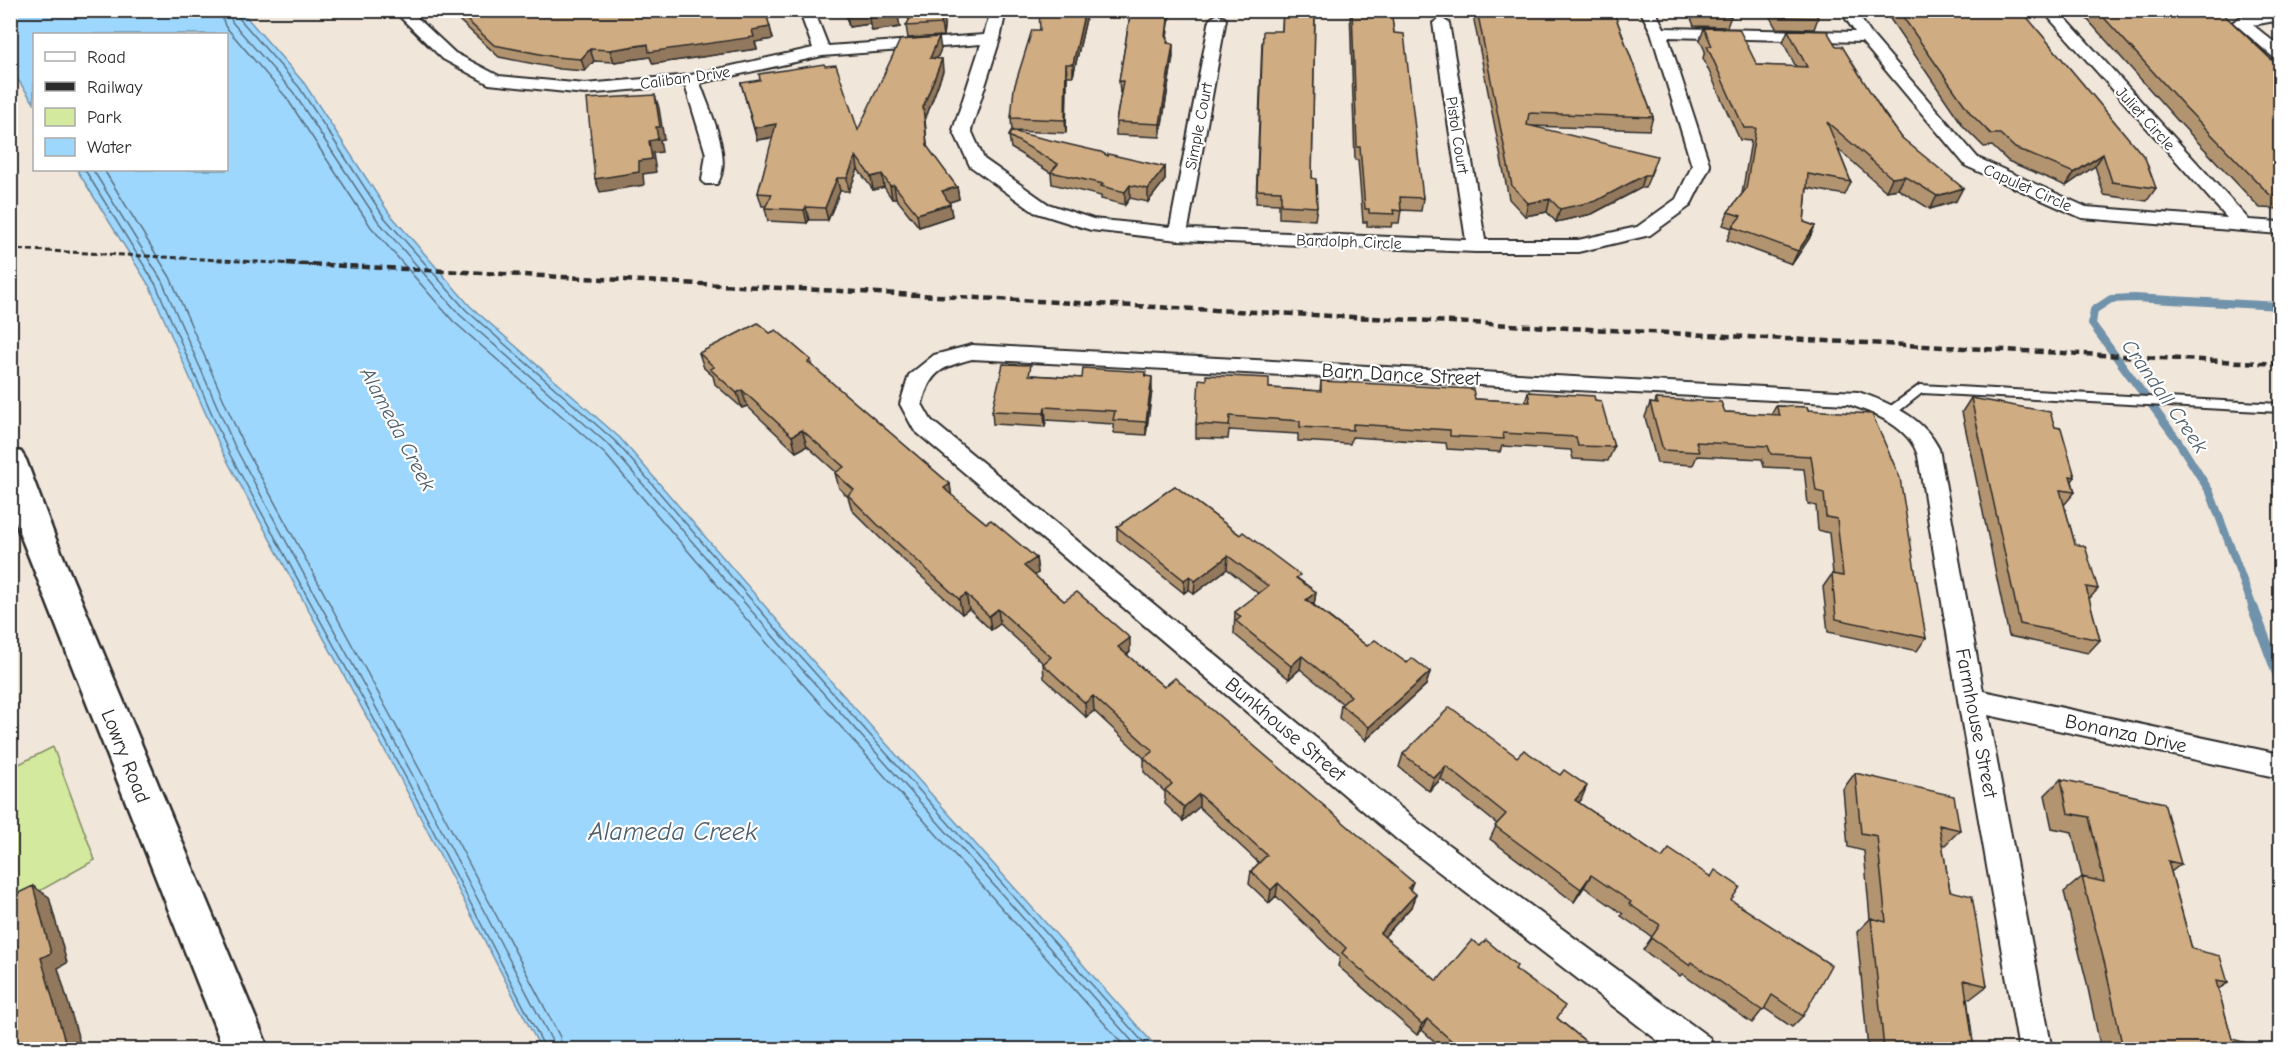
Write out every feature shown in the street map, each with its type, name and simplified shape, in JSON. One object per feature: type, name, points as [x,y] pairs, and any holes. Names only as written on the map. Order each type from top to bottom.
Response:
[{"type":"street","name":"Caliban Drive","points":[[400,10],[449,56],[495,81],[585,89],[691,80],[822,51],[992,39]]},
{"type":"street","points":[[806,10],[822,51]]},
{"type":"street","name":"Bardolph Circle","points":[[999,10],[992,39],[962,130],[976,162],[1041,208],[1091,224],[1178,234],[1476,246],[1578,246],[1643,231],[1684,202],[1701,166],[1659,32],[1647,10]]},
{"type":"street","name":"Capulet Circle","points":[[1847,10],[1866,37],[1972,162],[2082,212],[2280,228]]},
{"type":"street","name":"Juliet Circle","points":[[2049,10],[2244,226]]},
{"type":"street","points":[[2280,16],[2241,22],[2280,55]]},
{"type":"street","name":"Simple Court","points":[[1178,234],[1218,19]]},
{"type":"street","name":"Pistol Court","points":[[1441,23],[1476,246]]},
{"type":"street","points":[[1659,32],[1866,37]]},
{"type":"street","points":[[691,80],[715,154],[711,180]]},
{"type":"street","name":"Barn Dance Street","points":[[917,380],[941,360],[972,352],[1850,397],[1872,404],[1889,413]]},
{"type":"street","name":"Bunkhouse Street","points":[[917,380],[911,404],[922,425],[1409,832],[1698,1050]]},
{"type":"street","name":"Farmhouse Street","points":[[1889,413],[1910,427],[1926,445],[1933,474],[1971,700],[2036,1050]]},
{"type":"street","name":"Lowry Road","points":[[10,460],[19,516],[146,804],[211,957],[247,1050]]},
{"type":"street","name":"Bonanza Drive","points":[[1971,700],[2280,766]]},
{"type":"lane","points":[[1889,413],[1920,389],[2280,408]]},
{"type":"green space","points":[[53,747],[95,860],[11,907],[11,768]]},
{"type":"water","name":"Alameda Creek","points":[[10,11],[241,11],[304,83],[389,213],[470,306],[620,438],[795,641],[1158,1049],[541,1049],[401,780],[223,453],[150,287],[78,171],[228,171],[228,33],[33,33],[33,102],[11,70]]},
{"type":"building","points":[[456,10],[765,10],[770,27],[752,30],[754,37],[649,52],[648,44],[610,50],[590,49],[581,59],[555,57],[494,45]]},
{"type":"building","points":[[846,10],[896,10],[898,15],[870,18],[868,12],[847,15]]},
{"type":"building","points":[[908,10],[943,10],[941,24],[906,26],[913,13],[908,13]]},
{"type":"building","points":[[1039,10],[1085,10],[1073,64],[1066,64],[1065,120],[1011,118],[1014,88],[1032,30],[1040,30]]},
{"type":"building","points":[[1131,10],[1169,10],[1166,37],[1168,37],[1167,43],[1173,44],[1160,124],[1116,122],[1123,81],[1119,81]]},
{"type":"building","points":[[1283,10],[1315,10],[1312,178],[1316,179],[1317,207],[1281,205],[1281,191],[1257,190],[1263,31],[1282,31]]},
{"type":"building","points":[[1352,10],[1391,10],[1394,33],[1404,34],[1423,198],[1400,197],[1401,211],[1393,210],[1394,214],[1369,213],[1369,209],[1365,209],[1360,147],[1357,147]]},
{"type":"building","points":[[1477,10],[1613,10],[1653,117],[1529,113],[1527,125],[1657,156],[1650,175],[1645,175],[1596,201],[1560,209],[1550,199],[1528,203],[1512,186]]},
{"type":"building","points":[[1696,10],[1729,10],[1731,16],[1698,15]]},
{"type":"building","points":[[1776,10],[1814,10],[1818,18],[1780,17]]},
{"type":"building","points":[[1898,10],[2021,10],[2145,158],[2156,188],[2112,182],[2103,154],[2074,173],[2015,148],[2000,134],[1991,134],[1971,114]]},
{"type":"building","points":[[2097,10],[2219,10],[2280,68],[2280,105],[2276,105],[2280,106],[2280,196],[2270,195],[2185,107]]},
{"type":"building","points":[[1704,28],[1739,29],[1757,65],[1807,67],[1788,30],[1827,31],[1836,46],[1842,46],[1884,114],[1902,138],[1963,188],[1937,196],[1905,176],[1892,178],[1827,122],[1851,182],[1808,174],[1804,222],[1815,226],[1798,251],[1732,227],[1741,216],[1728,212],[1746,189],[1756,128],[1744,128],[1707,46],[1712,46]]},
{"type":"building","points":[[939,37],[930,58],[942,59],[923,107],[927,146],[957,187],[942,191],[950,204],[917,214],[894,185],[890,186],[882,174],[871,177],[856,156],[847,178],[837,178],[825,208],[806,207],[804,210],[765,208],[772,194],[758,193],[776,124],[754,128],[741,83],[760,80],[759,74],[824,64],[825,66],[836,65],[858,130],[900,40]]},
{"type":"building","points":[[655,95],[660,127],[656,127],[658,139],[649,141],[652,159],[639,161],[639,172],[595,179],[587,99]]},
{"type":"building","points":[[1011,131],[1101,152],[1108,156],[1108,154],[1165,167],[1148,189],[1130,185],[1125,192],[1101,186],[1103,184],[1051,172],[1058,164],[1009,136]]},
{"type":"building","points":[[758,323],[770,333],[776,330],[811,360],[808,362],[950,484],[944,488],[948,492],[986,523],[991,520],[1036,558],[1024,566],[1064,601],[1077,592],[1130,638],[1118,647],[1164,687],[1175,678],[1413,882],[1408,888],[1416,894],[1380,933],[1437,981],[1472,940],[1480,946],[1486,940],[1517,966],[1515,969],[1565,1006],[1557,1018],[1596,1050],[1462,1050],[1427,1019],[1422,1024],[1342,953],[1346,948],[1278,883],[1271,890],[1251,871],[1267,855],[1199,794],[1184,807],[1165,790],[1172,784],[1144,758],[1153,751],[1093,696],[1085,703],[1043,664],[1051,657],[998,609],[989,616],[966,594],[959,599],[878,525],[848,495],[854,490],[835,473],[844,467],[802,430],[792,436],[742,390],[737,393],[710,369],[714,367],[699,353]]},
{"type":"building","points":[[1003,364],[1031,365],[1029,375],[1082,378],[1083,368],[1146,372],[1145,376],[1152,377],[1146,422],[1113,420],[1115,411],[1045,407],[1044,413],[992,411]]},
{"type":"building","points":[[1206,375],[1269,378],[1269,388],[1321,391],[1321,381],[1473,389],[1475,399],[1530,402],[1528,392],[1594,396],[1595,400],[1601,401],[1614,447],[1578,446],[1576,437],[1503,433],[1504,439],[1450,436],[1450,430],[1353,424],[1353,430],[1300,427],[1300,421],[1230,416],[1229,426],[1196,424],[1199,379],[1206,380]]},
{"type":"building","points":[[1971,398],[2050,412],[2055,427],[2061,428],[2075,477],[2070,476],[2075,492],[2060,490],[2075,544],[2085,546],[2098,589],[2086,587],[2100,640],[2020,624]]},
{"type":"building","points":[[1656,399],[1721,402],[1725,412],[1780,415],[1776,406],[1872,414],[1900,478],[1926,638],[1836,619],[1832,574],[1843,576],[1837,519],[1826,517],[1824,493],[1816,491],[1811,456],[1771,454],[1768,446],[1696,442],[1699,452],[1663,450],[1650,403],[1658,404]]},
{"type":"building","points":[[1175,486],[1240,535],[1243,532],[1300,575],[1296,578],[1316,592],[1306,600],[1367,646],[1375,640],[1407,663],[1412,658],[1430,672],[1369,727],[1341,705],[1351,696],[1302,656],[1291,666],[1236,621],[1241,617],[1235,612],[1268,586],[1228,556],[1195,581],[1190,576],[1184,580],[1117,527]]},
{"type":"building","points":[[1450,707],[1517,757],[1524,750],[1560,775],[1564,770],[1587,786],[1575,800],[1662,858],[1669,849],[1711,877],[1715,870],[1740,887],[1731,900],[1831,965],[1803,1016],[1772,995],[1763,1011],[1691,962],[1689,965],[1651,938],[1660,925],[1629,904],[1631,902],[1591,875],[1581,889],[1495,826],[1506,814],[1446,766],[1434,778],[1403,754]]},
{"type":"building","points":[[1855,773],[1954,796],[1960,830],[1939,825],[1950,891],[1972,896],[1987,986],[1964,980],[1974,1050],[1873,1050],[1872,1046],[1884,1049],[1871,918],[1886,922],[1877,836],[1861,833]]},
{"type":"building","points":[[2061,779],[2164,803],[2181,864],[2168,861],[2192,949],[2220,956],[2228,983],[2216,981],[2232,1039],[2251,1044],[2252,1050],[2123,1049],[2105,965],[2082,877],[2104,882],[2089,817],[2068,813]]},
{"type":"building","points":[[33,886],[51,953],[41,958],[66,1045],[59,1050],[10,1050],[10,897]]},
{"type":"waterway","name":"Crandall Creek","points":[[2254,610],[2210,492],[2178,441],[2092,324],[2094,310],[2111,299],[2134,298],[2280,306]]},
{"type":"waterway","name":"Crandall Creek","points":[[2253,608],[2280,680]]},
{"type":"railway","points":[[10,249],[316,265]]},
{"type":"railway","points":[[287,263],[2280,364]]}]
